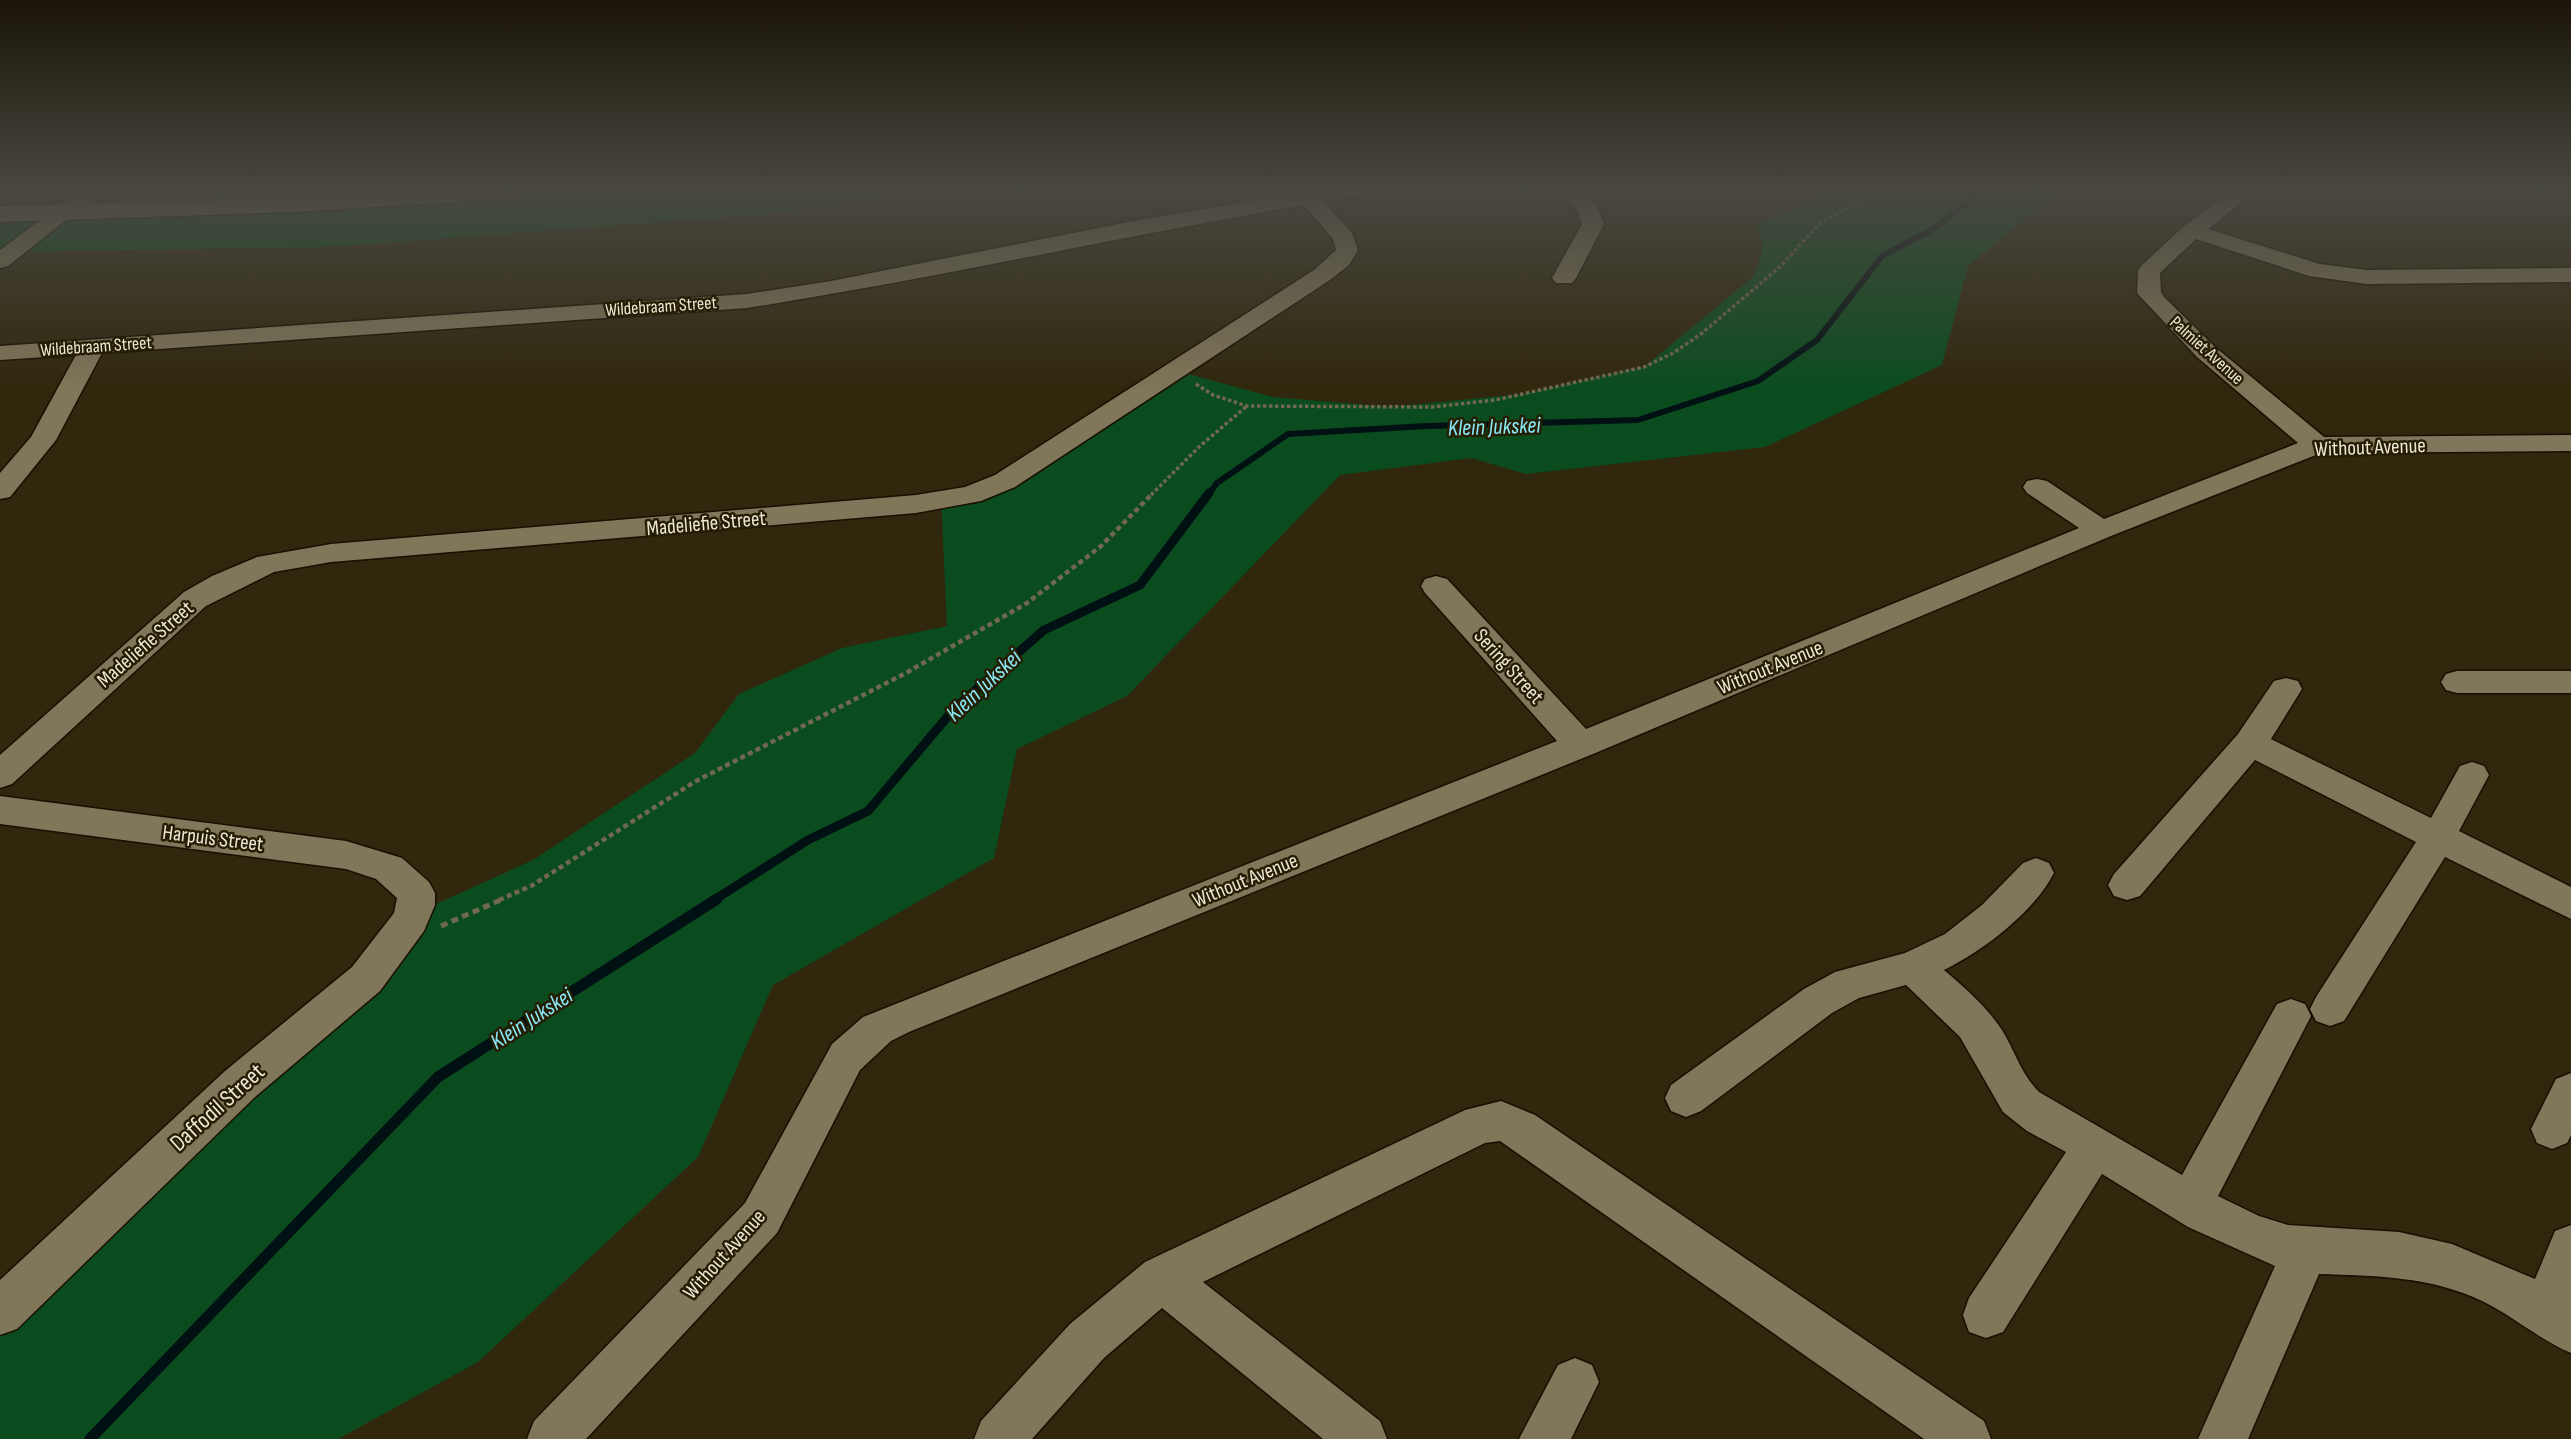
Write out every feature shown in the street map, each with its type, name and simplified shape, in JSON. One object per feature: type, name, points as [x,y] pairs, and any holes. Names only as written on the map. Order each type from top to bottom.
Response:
[{"type":"street","name":"Wildebraam Street","points":[[0,353],[747,301],[831,288],[987,257]]},
{"type":"street","name":"Madeliefie Street","points":[[0,775],[178,612],[251,570],[288,559],[331,553],[944,501],[986,490],[1005,481],[1322,275],[1343,257]]},
{"type":"street","points":[[1564,278],[1575,257]]},
{"type":"street","name":"Palmiet Avenue","points":[[2164,257],[2149,271],[2150,293],[2156,302],[2206,352],[2317,445]]},
{"type":"street","points":[[2278,257],[2333,274],[2571,275]]},
{"type":"street","points":[[0,491],[43,440],[93,347]]},
{"type":"street","name":"Without Avenue","points":[[552,1439],[761,1218],[846,1057],[877,1029],[1581,746],[2101,530],[2317,445],[2571,443]]},
{"type":"street","points":[[2037,487],[2101,530]]},
{"type":"street","name":"Sering Street","points":[[1437,586],[1581,746]]},
{"type":"street","points":[[2457,682],[2571,682]]},
{"type":"street","points":[[2127,885],[2250,743],[2286,689]]},
{"type":"street","points":[[2250,743],[2571,904]]},
{"type":"street","points":[[2190,1204],[2310,1012],[2438,837],[2473,775]]},
{"type":"street","name":"Harpuis Street","points":[[0,810],[346,855],[389,868],[416,893]]},
{"type":"street","points":[[1686,1098],[1818,1001],[1849,984],[1913,967],[1959,945],[1995,916],[2036,873]]},
{"type":"street","name":"Daffodil Street","points":[[0,1312],[240,1084],[343,1000],[393,947],[415,911],[416,893]]},
{"type":"street","points":[[1913,967],[1982,1034],[2017,1098],[2190,1204],[2240,1230],[2277,1245],[2305,1252],[2372,1252],[2418,1258],[2479,1274],[2558,1319],[2571,1247]]},
{"type":"street","points":[[2552,1129],[2571,1092]]},
{"type":"street","points":[[999,1439],[1087,1341],[1161,1278],[1480,1124],[1501,1121],[1520,1129],[1966,1439]]},
{"type":"street","points":[[1986,1315],[2095,1146]]},
{"type":"street","points":[[2223,1439],[2305,1252]]},
{"type":"street","points":[[1161,1278],[1362,1439]]},
{"type":"street","points":[[1544,1439],[1575,1382]]},
{"type":"path","points":[[1174,370],[1213,395],[1247,406],[1432,407],[1495,400],[1644,366],[1673,353],[1701,334],[1789,257]]},
{"type":"path","points":[[393,947],[531,886],[696,781],[906,673],[1027,603],[1100,547],[1200,446],[1247,406]]},
{"type":"green space","points":[[1760,257],[1979,257],[1968,266],[1942,365],[1765,447],[1526,474],[1471,458],[1340,475],[1127,696],[1017,749],[994,858],[773,985],[698,1157],[478,1362],[338,1439],[0,1439],[0,1316],[423,910],[533,860],[695,753],[739,694],[842,648],[947,626],[941,497],[973,491],[1177,371],[1273,397],[1389,407],[1523,394],[1644,367],[1754,276]]},
{"type":"waterway","name":"Klein Jukskei","points":[[1208,495],[1217,483],[1288,434],[1427,426],[1638,420],[1758,381],[1817,340],[1881,257]]},
{"type":"waterway","name":"Klein Jukskei","points":[[714,900],[808,840],[868,811],[954,709],[1044,630],[1140,585],[1209,493]]},
{"type":"waterway","name":"Klein Jukskei","points":[[90,1439],[438,1077],[717,899]]}]
